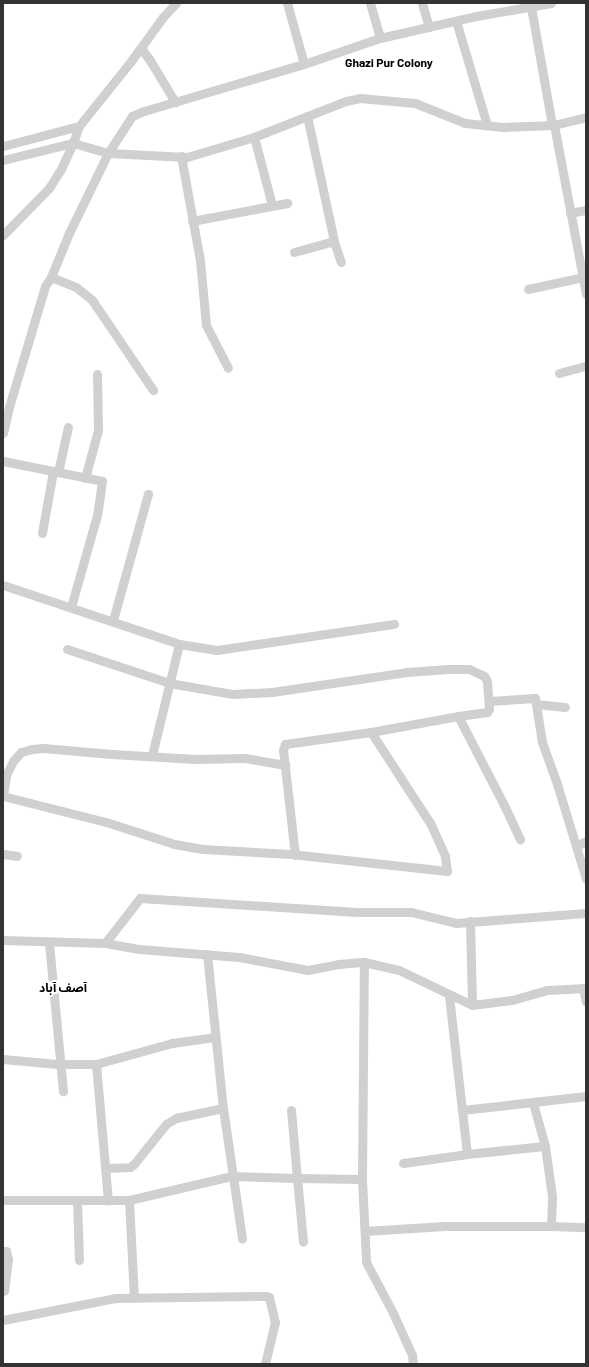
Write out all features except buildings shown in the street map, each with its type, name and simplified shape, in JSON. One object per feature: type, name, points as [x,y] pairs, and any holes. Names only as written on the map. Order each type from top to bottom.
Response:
[{"type":"street","points":[[3,235],[49,188],[61,169],[79,126],[141,48],[163,17],[176,3]]},
{"type":"street","points":[[287,3],[304,64]]},
{"type":"street","points":[[370,3],[380,38]]},
{"type":"street","points":[[422,3],[429,27]]},
{"type":"street","points":[[3,433],[45,286],[51,277],[69,233],[108,153],[132,116],[304,64],[380,38],[456,21],[551,3]]},
{"type":"street","points":[[535,5],[553,125],[586,294]]},
{"type":"street","points":[[456,21],[487,125]]},
{"type":"street","points":[[141,48],[175,102]]},
{"type":"street","points":[[3,160],[73,143],[108,153],[181,156],[209,151],[254,137],[346,101],[372,98],[415,103],[465,123],[503,127],[553,125],[586,117]]},
{"type":"street","points":[[307,116],[334,241],[341,262]]},
{"type":"street","points":[[3,146],[79,126]]},
{"type":"street","points":[[254,137],[272,205]]},
{"type":"street","points":[[181,156],[200,261],[206,325],[228,368]]},
{"type":"street","points":[[192,221],[287,202]]},
{"type":"street","points":[[570,213],[586,210]]},
{"type":"street","points":[[294,252],[334,241]]},
{"type":"street","points":[[51,277],[76,287],[92,300],[153,390]]},
{"type":"street","points":[[528,290],[583,277]]},
{"type":"street","points":[[559,372],[586,366]]},
{"type":"street","points":[[85,478],[98,430],[97,374]]},
{"type":"street","points":[[42,533],[55,472],[68,427]]},
{"type":"street","points":[[3,461],[102,481],[97,515],[71,607]]},
{"type":"street","points":[[113,620],[148,494]]},
{"type":"street","points":[[3,585],[113,620],[179,644],[217,650],[394,624]]},
{"type":"street","points":[[152,755],[179,644]]},
{"type":"street","points":[[66,649],[169,683],[233,694],[272,692],[407,672],[448,669],[469,669],[484,676],[487,681],[489,701],[489,709],[487,712],[372,732],[285,744],[283,750],[295,856]]},
{"type":"street","points":[[489,701],[532,697],[536,698],[542,742],[558,784],[586,879]]},
{"type":"street","points":[[536,704],[565,707]]},
{"type":"street","points":[[458,716],[520,840]]},
{"type":"street","points":[[285,765],[245,758],[196,759],[152,755],[32,749],[21,752],[13,761],[6,775],[3,795],[106,822],[174,844],[203,849],[295,856],[447,871],[445,856],[430,823],[372,732]]},
{"type":"street","points":[[577,846],[586,841]]},
{"type":"street","points":[[3,854],[18,856]]},
{"type":"street","points":[[106,944],[140,898],[357,912],[411,912],[456,923],[586,913]]},
{"type":"street","points":[[470,921],[472,1005]]},
{"type":"street","points":[[3,940],[49,943],[106,944],[139,949],[240,957],[308,970],[339,964],[364,962],[399,970],[472,1005],[512,1000],[547,990],[585,988],[586,1002]]},
{"type":"street","points":[[49,943],[63,1091]]},
{"type":"street","points":[[207,954],[223,1108],[242,1239]]},
{"type":"street","points":[[364,962],[362,1179],[366,1262],[393,1313],[412,1355],[413,1364]]},
{"type":"street","points":[[449,995],[467,1154]]},
{"type":"street","points":[[3,1059],[60,1064],[96,1064],[172,1044],[215,1037]]},
{"type":"street","points":[[96,1064],[108,1200]]},
{"type":"street","points":[[462,1110],[586,1096]]},
{"type":"street","points":[[533,1103],[544,1146],[552,1196],[551,1226]]},
{"type":"street","points":[[105,1168],[130,1167],[166,1124],[176,1118],[223,1108]]},
{"type":"street","points":[[291,1110],[303,1242]]},
{"type":"street","points":[[403,1163],[467,1154],[544,1146]]},
{"type":"street","points":[[3,1200],[129,1200],[232,1176],[362,1179]]},
{"type":"street","points":[[77,1200],[79,1260]]},
{"type":"street","points":[[129,1200],[134,1298]]},
{"type":"street","points":[[365,1232],[446,1226],[586,1227]]},
{"type":"street","points":[[3,1251],[6,1251],[8,1259],[4,1291]]},
{"type":"street","points":[[3,1320],[115,1298],[266,1296],[269,1297],[275,1322],[265,1364]]},
{"type":"district","name":"Ghazi Pur Colony","points":[[389,63]]},
{"type":"district","name":"آصف آباد","points":[[63,988]]}]
